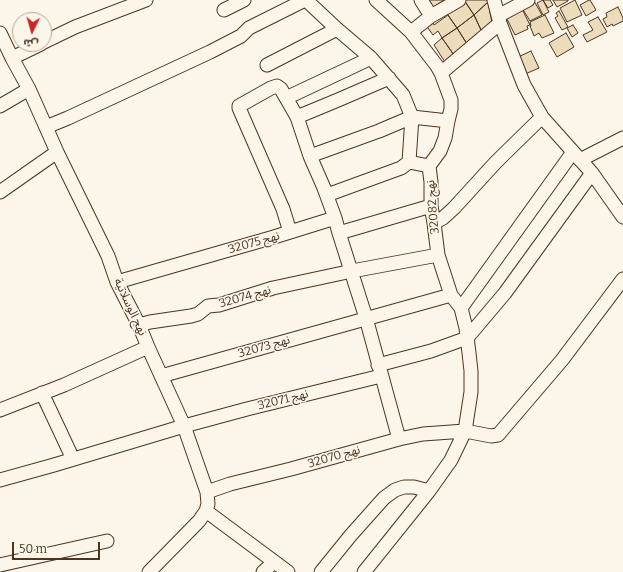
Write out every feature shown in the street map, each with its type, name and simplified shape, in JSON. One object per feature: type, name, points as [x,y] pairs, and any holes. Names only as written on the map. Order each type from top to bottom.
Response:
[{"type":"street","points":[[52,38],[75,27],[146,0]]},
{"type":"street","points":[[224,10],[244,0]]},
{"type":"street","points":[[46,127],[210,52],[241,36],[249,28],[306,0],[371,58],[403,95],[412,117],[409,162]]},
{"type":"street","name":"نهج 32082","points":[[376,0],[412,32],[437,66],[451,100],[451,109],[445,138],[440,151],[429,166],[431,206],[438,255],[451,295],[461,308]]},
{"type":"street","points":[[421,0],[430,16]]},
{"type":"street","points":[[412,32],[430,16],[459,0]]},
{"type":"street","points":[[494,0],[499,20],[524,85],[542,117],[592,173],[623,217]]},
{"type":"street","points":[[441,73],[499,20],[528,0]]},
{"type":"street","points":[[267,65],[337,29]]},
{"type":"street","name":"نهج الوسلاتية","points":[[0,33],[29,89],[57,152],[108,256],[118,282],[184,426],[207,492],[208,504],[206,511]]},
{"type":"street","points":[[12,58],[24,52]]},
{"type":"street","points":[[286,98],[371,58]]},
{"type":"street","points":[[297,117],[389,78]]},
{"type":"street","points":[[290,232],[283,209],[238,108],[239,106],[277,86],[281,89],[297,117],[310,156],[335,218],[366,318],[399,439]]},
{"type":"street","points":[[0,106],[29,89]]},
{"type":"street","points":[[310,156],[379,131],[412,117],[448,121]]},
{"type":"street","points":[[434,223],[454,208],[496,162],[542,117]]},
{"type":"street","points":[[364,572],[429,491],[451,460],[465,432],[471,371],[466,328],[461,308],[576,156],[623,138]]},
{"type":"street","points":[[0,192],[57,152]]},
{"type":"street","points":[[327,195],[401,168],[409,162],[429,166]]},
{"type":"street","points":[[467,338],[505,293],[592,173]]},
{"type":"street","points":[[339,233],[431,206]]},
{"type":"street","name":"نهج 32075","points":[[118,282],[335,218]]},
{"type":"street","name":"نهج 32074","points":[[139,325],[191,316],[198,314],[208,306],[219,305],[273,288],[438,255]]},
{"type":"street","name":"نهج 32070","points":[[207,492],[230,484],[422,434],[465,432],[491,436],[498,435],[562,360],[623,279]]},
{"type":"street","name":"نهج 32073","points":[[161,376],[451,295]]},
{"type":"street","name":"نهج 32071","points":[[0,480],[380,370],[467,338]]},
{"type":"street","points":[[0,410],[64,385],[148,347]]},
{"type":"street","points":[[42,393],[73,459]]},
{"type":"street","points":[[321,572],[384,498],[396,490],[404,487],[414,487],[429,491]]},
{"type":"street","points":[[153,571],[199,521],[206,511],[288,572]]},
{"type":"street","points":[[0,565],[107,540]]},
{"type":"street","points":[[262,572],[274,562]]},
{"type":"building","points":[[426,0],[444,0],[431,9]]},
{"type":"building","points":[[464,0],[474,15],[457,28],[445,11]]},
{"type":"building","points":[[464,0],[487,0],[488,2],[474,15]]},
{"type":"building","points":[[543,0],[550,0],[553,5],[548,8]]},
{"type":"building","points":[[543,0],[549,12],[543,15],[537,3]]},
{"type":"building","points":[[553,0],[568,0],[568,1],[557,7]]},
{"type":"building","points":[[575,0],[582,15],[567,22],[560,8]]},
{"type":"building","points":[[589,0],[596,10],[586,16],[580,5]]},
{"type":"building","points":[[534,1],[542,15],[530,21],[522,8]]},
{"type":"building","points":[[488,2],[492,23],[482,32],[474,15]]},
{"type":"building","points":[[618,7],[623,21],[607,27],[603,19],[607,17],[606,13]]},
{"type":"building","points":[[522,9],[530,25],[527,26],[528,29],[515,35],[506,17]]},
{"type":"building","points":[[559,11],[568,27],[562,30],[555,18],[558,16],[556,13]]},
{"type":"building","points":[[448,15],[457,28],[442,38],[438,31],[433,35],[425,24],[431,19],[434,25]]},
{"type":"building","points":[[474,15],[482,32],[467,44],[457,28]]},
{"type":"building","points":[[545,15],[554,33],[542,38],[539,33],[534,36],[530,22]]},
{"type":"building","points":[[598,17],[607,32],[587,42],[583,35],[593,30],[588,22]]},
{"type":"building","points":[[573,25],[578,33],[572,37],[567,28]]},
{"type":"building","points":[[457,28],[467,44],[454,55],[442,38]]},
{"type":"building","points":[[566,33],[574,47],[557,57],[549,43]]},
{"type":"building","points":[[442,38],[454,55],[445,62],[434,45]]},
{"type":"building","points":[[531,51],[539,68],[523,75],[516,58]]}]
